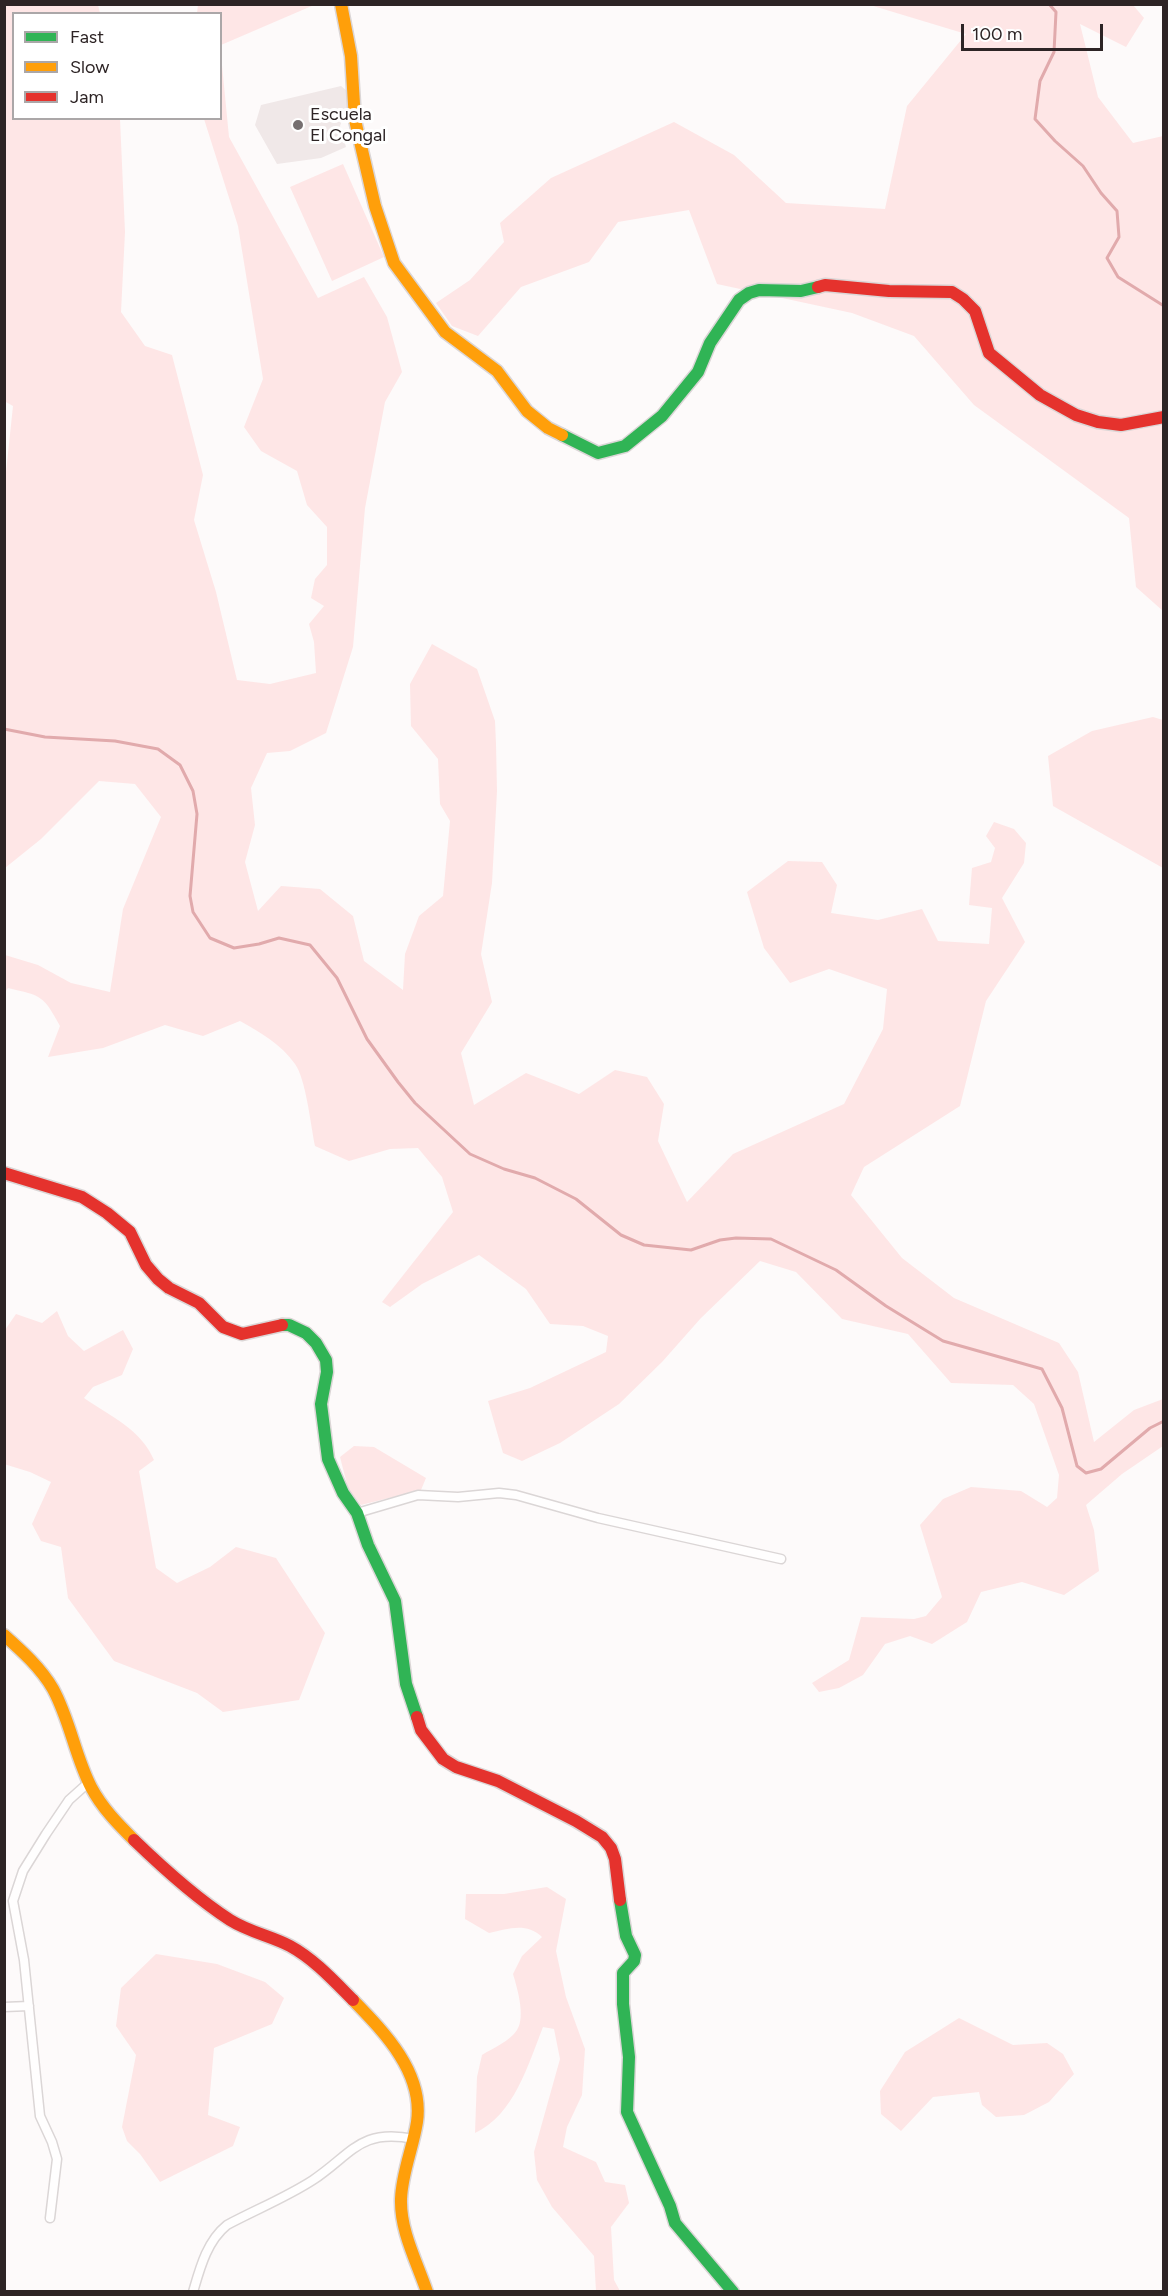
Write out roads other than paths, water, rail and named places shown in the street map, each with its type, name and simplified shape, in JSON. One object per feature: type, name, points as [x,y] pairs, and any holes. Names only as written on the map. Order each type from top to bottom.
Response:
[{"type":"street","points":[[341,4],[351,56],[355,120],[375,206],[394,262],[445,332],[497,371],[527,411],[548,428],[597,453],[624,446],[662,416],[698,372],[710,343],[724,320],[739,300],[749,292],[777,289],[801,291],[825,285],[889,291],[952,292],[975,311],[989,353],[1040,395],[1076,415],[1098,422],[1121,425],[1164,417]]},
{"type":"street","points":[[4,1173],[82,1197],[107,1213],[130,1232],[146,1264],[158,1279],[199,1303],[223,1327],[242,1334],[277,1325],[289,1325],[306,1333],[322,1350],[327,1371],[321,1404],[326,1447],[332,1471],[343,1493],[357,1513],[368,1545],[395,1601],[406,1684],[421,1730],[443,1759],[456,1767],[498,1781],[561,1813],[602,1837],[611,1848],[615,1859],[623,1923],[635,1955],[634,1961],[623,1973],[622,1988],[629,2057],[625,2103],[627,2112],[670,2205],[675,2223],[733,2292]]},
{"type":"street","points":[[357,1513],[417,1495],[458,1497],[499,1493],[516,1495],[598,1518],[781,1559]]},
{"type":"street","points":[[4,1635],[52,1688],[88,1783],[97,1800],[111,1817],[174,1876],[232,1922],[273,1937],[295,1949],[343,1990],[397,2051],[412,2078],[419,2109],[400,2199],[402,2216],[427,2292]]},
{"type":"street","points":[[50,2218],[57,2159],[40,2116],[24,1960],[13,1901],[19,1881],[35,1852],[69,1800],[88,1783]]},
{"type":"street","points":[[4,2007],[29,2006]]},
{"type":"street","points":[[193,2292],[202,2262],[218,2232],[227,2225],[313,2180],[354,2146],[376,2138],[395,2135],[414,2139]]},
{"type":"waterway","points":[[1049,4],[1056,12],[1054,52],[1040,81],[1035,119],[1083,166],[1101,193],[1117,211],[1119,237],[1107,258],[1118,277],[1164,306]]},
{"type":"waterway","points":[[4,729],[45,737],[115,741],[158,749],[180,765],[193,791],[197,814],[190,896],[193,912],[210,938],[234,948],[279,938],[310,945],[337,978],[367,1039],[398,1082],[415,1103],[470,1154],[504,1169],[535,1178],[576,1199],[621,1235],[644,1245],[691,1250],[720,1240],[771,1239],[836,1270],[886,1306],[943,1341],[1042,1369],[1062,1408],[1077,1466],[1086,1473],[1101,1469],[1150,1428],[1164,1421]]},
{"type":"place","name":"Escuela El Congal","points":[[298,125]]}]
